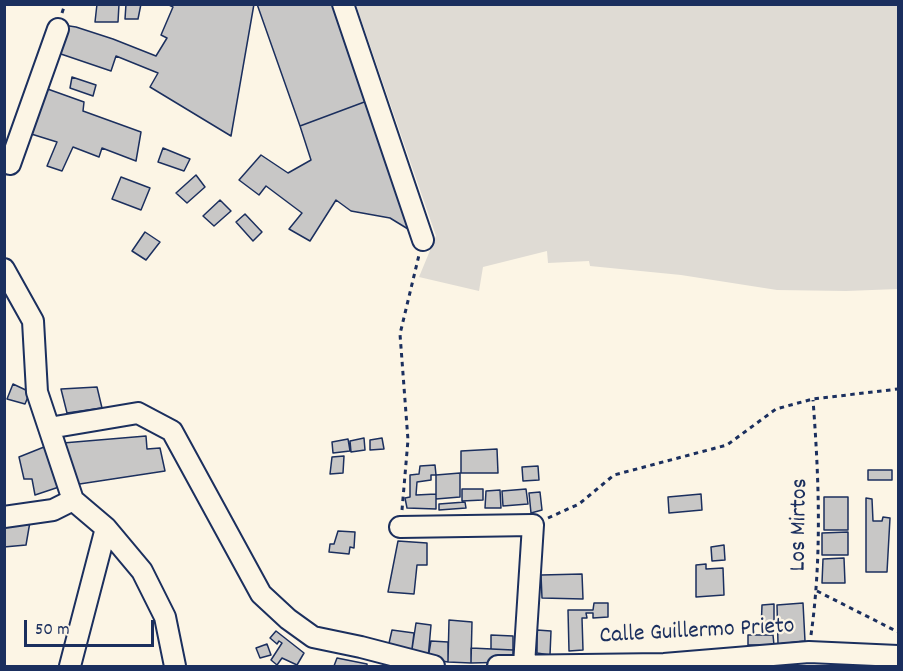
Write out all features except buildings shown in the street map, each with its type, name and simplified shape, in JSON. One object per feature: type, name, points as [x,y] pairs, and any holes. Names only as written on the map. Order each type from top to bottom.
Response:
[{"type":"street","points":[[343,4],[423,240]]},
{"type":"street","points":[[7,162],[58,29]]},
{"type":"street","points":[[4,269],[33,321],[37,392],[73,500],[106,528],[142,571],[165,617],[175,666]]},
{"type":"street","points":[[49,428],[138,413],[172,431],[261,594],[288,619],[313,637],[434,666]]},
{"type":"street","points":[[4,517],[53,510],[73,500]]},
{"type":"street","points":[[400,527],[533,525],[524,665]]},
{"type":"street","points":[[70,666],[106,528]]},
{"type":"street","name":"Calle Guillermo Prieto","points":[[498,666],[664,664],[808,652],[898,656]]},
{"type":"path","points":[[400,527],[408,440],[400,334],[423,240]]},
{"type":"path","points":[[533,525],[579,504],[614,475],[727,445],[776,409],[813,399],[898,389]]},
{"type":"path","name":"Los Mirtos","points":[[808,652],[817,591],[819,476],[813,399]]},
{"type":"path","points":[[817,591],[898,632]]},
{"type":"shaded area","points":[[356,5],[898,5],[898,289],[777,290],[681,275],[590,266],[589,261],[548,263],[547,251],[483,267],[479,291],[419,277],[436,236]]}]
